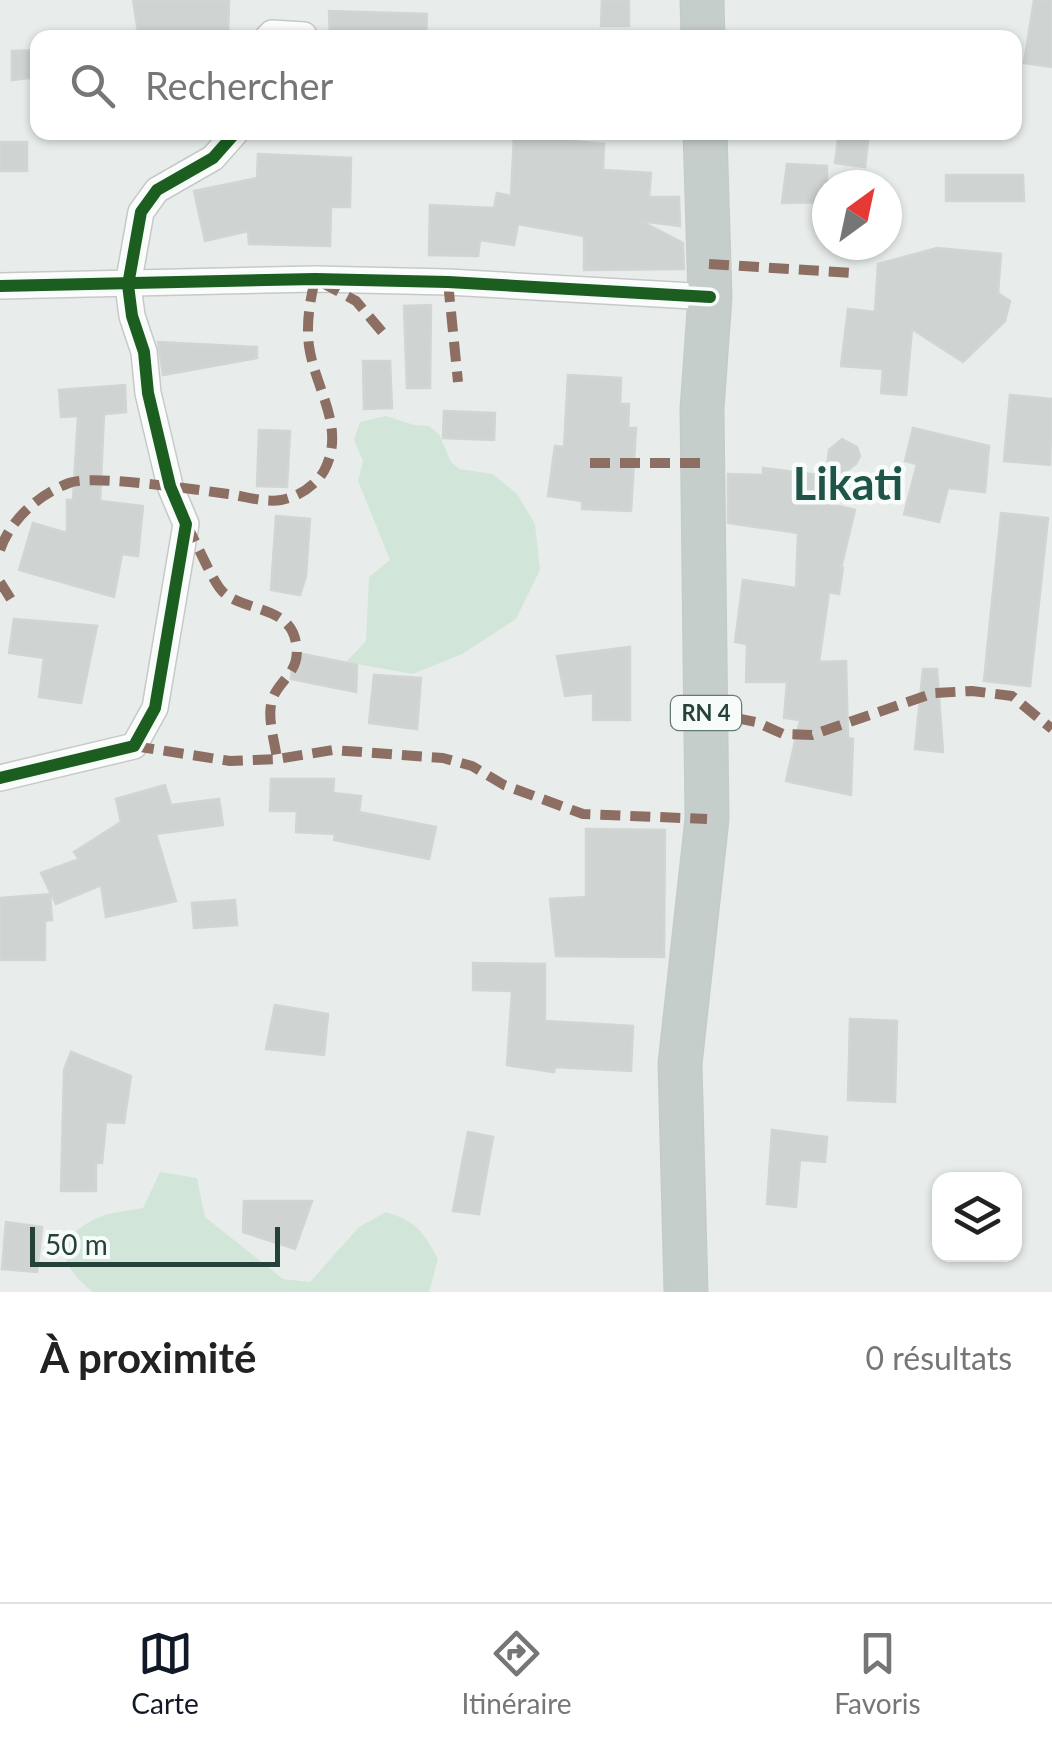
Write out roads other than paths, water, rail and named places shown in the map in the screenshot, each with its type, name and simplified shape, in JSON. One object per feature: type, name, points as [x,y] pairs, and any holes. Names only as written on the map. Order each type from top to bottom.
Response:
[{"type":"highway","points":[[702,0],[703,30]]},
{"type":"highway","name":"RN 4","points":[[686,1292],[680,1064],[708,819],[702,409],[710,298],[705,140]]},
{"type":"street","points":[[0,778],[134,746],[155,708],[186,524],[166,467],[148,393],[144,352],[132,316],[128,285],[140,212],[157,190],[213,158],[229,140]]},
{"type":"street","points":[[0,286],[334,279],[710,298]]},
{"type":"district","name":"Likati","points":[[848,484]]}]
